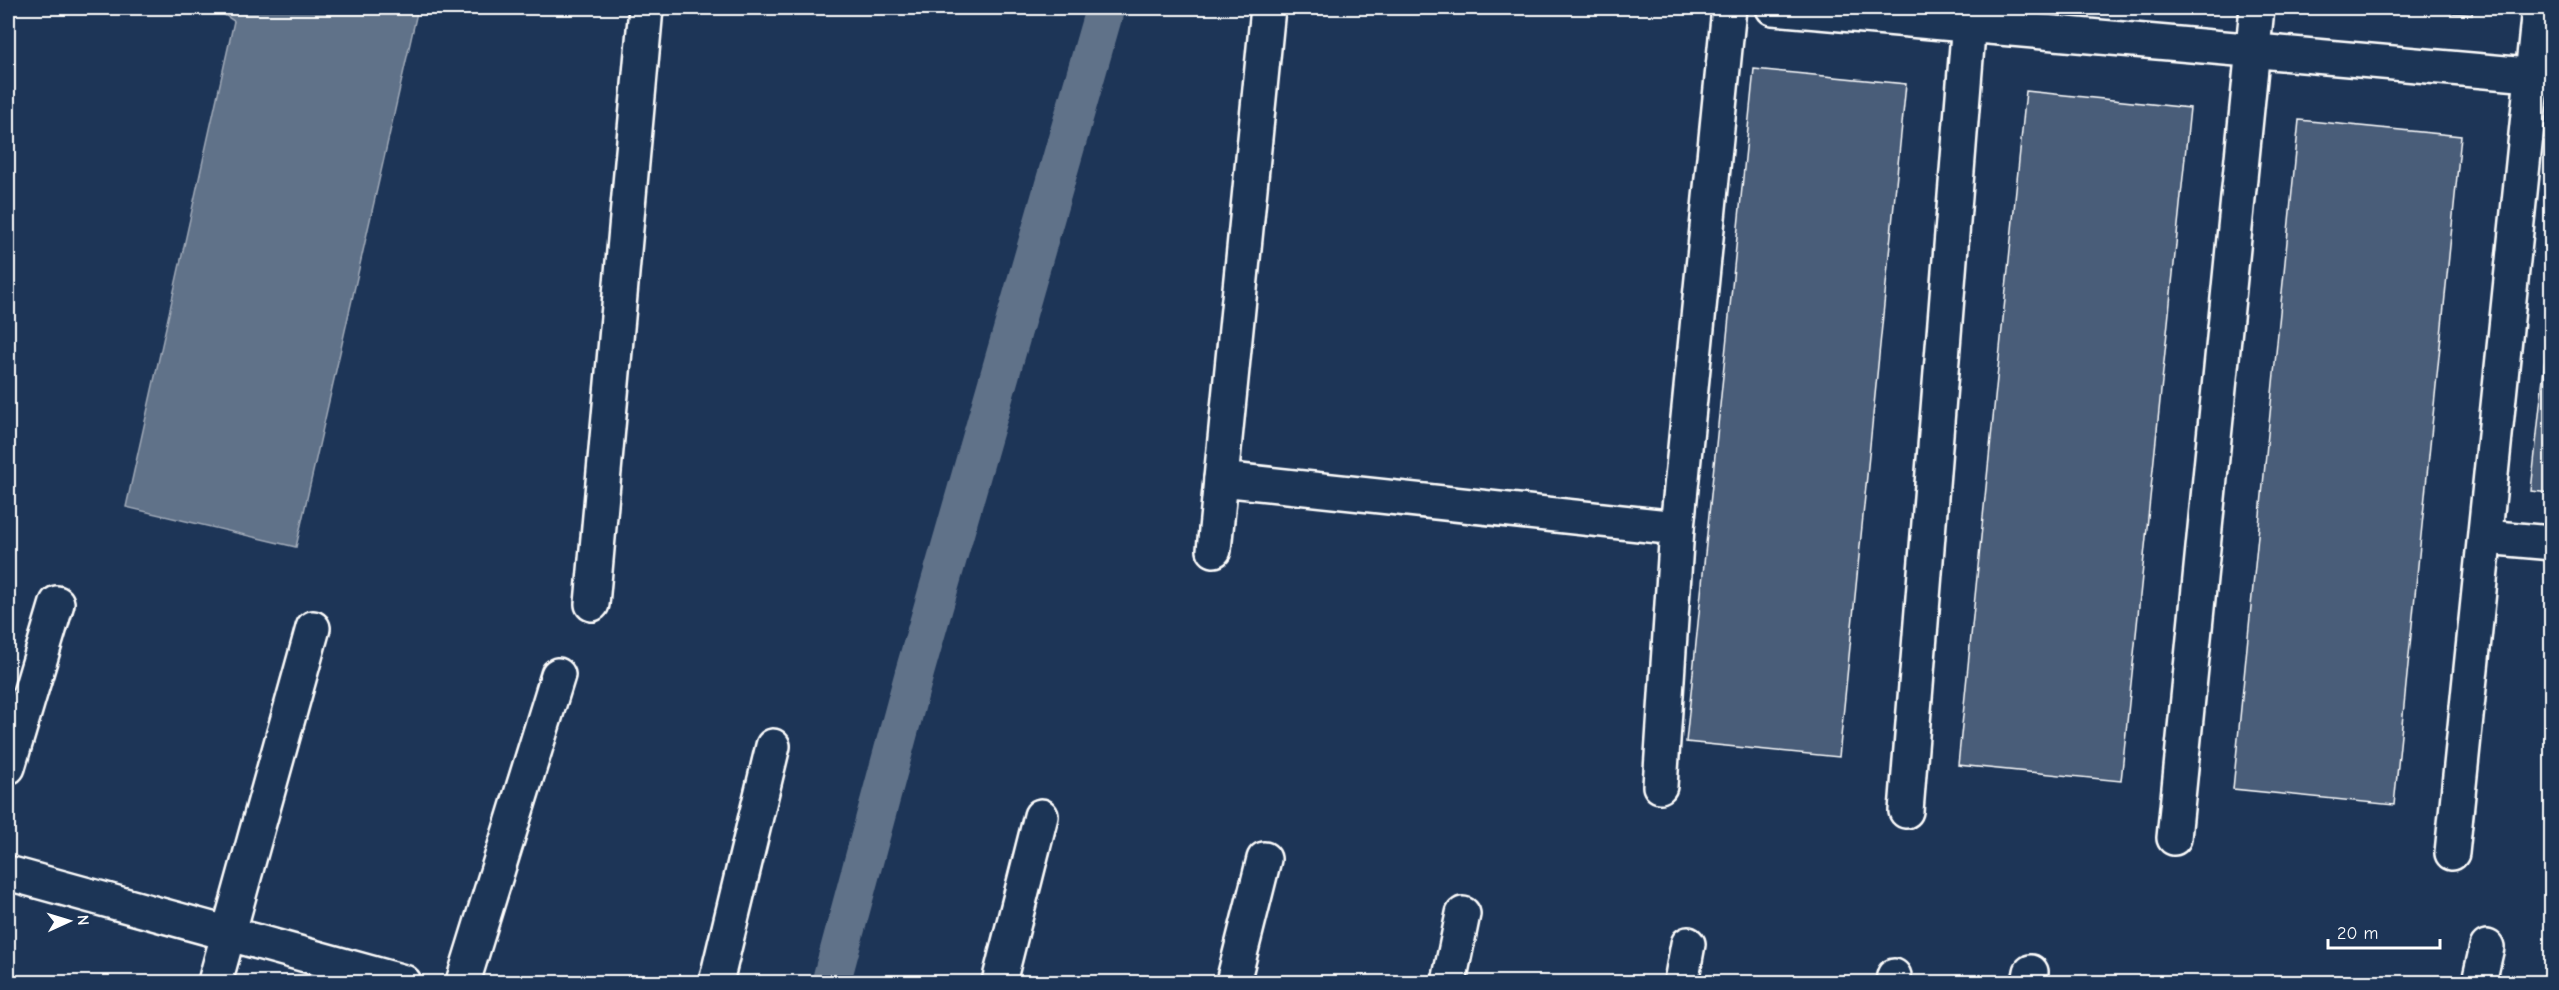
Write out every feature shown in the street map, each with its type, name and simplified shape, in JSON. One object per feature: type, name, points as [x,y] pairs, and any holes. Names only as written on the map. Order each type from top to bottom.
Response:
[{"type":"street","points":[[592,604],[646,8]]},
{"type":"street","points":[[1214,550],[1268,8]]},
{"type":"street","points":[[1660,786],[1677,528],[1729,8]]},
{"type":"street","points":[[1773,8],[1969,16],[2252,51],[2542,76]]},
{"type":"street","points":[[2174,838],[2257,8]]},
{"type":"street","points":[[2452,853],[2485,537],[2542,76],[2539,8]]},
{"type":"street","points":[[1906,812],[1969,16]]},
{"type":"street","points":[[1221,479],[1677,528]]},
{"type":"street","points":[[2485,537],[2552,543]]},
{"type":"street","points":[[8,767],[57,603]]},
{"type":"street","points":[[215,982],[313,628]]},
{"type":"street","points":[[463,982],[558,675]]},
{"type":"street","points":[[716,982],[773,746]]},
{"type":"street","points":[[999,982],[1041,816]]},
{"type":"street","points":[[1233,982],[1264,859]]},
{"type":"street","points":[[8,873],[404,982]]},
{"type":"street","points":[[1449,982],[1463,914]]},
{"type":"street","points":[[1681,982],[1689,944]]},
{"type":"street","points":[[2479,982],[2487,947]]},
{"type":"water","points":[[214,8],[418,8],[296,547],[126,507],[234,21]]},
{"type":"building","points":[[2402,8],[2473,8],[2472,15]]},
{"type":"building","points":[[1754,69],[1906,84],[1839,757],[1686,742]]},
{"type":"building","points":[[2026,91],[2190,108],[2121,781],[1958,765]]},
{"type":"building","points":[[2299,120],[2461,136],[2394,805],[2233,789]]},
{"type":"building","points":[[2552,292],[2552,493],[2531,491]]},
{"type":"waterway","points":[[831,982],[915,671],[1105,8]]}]
